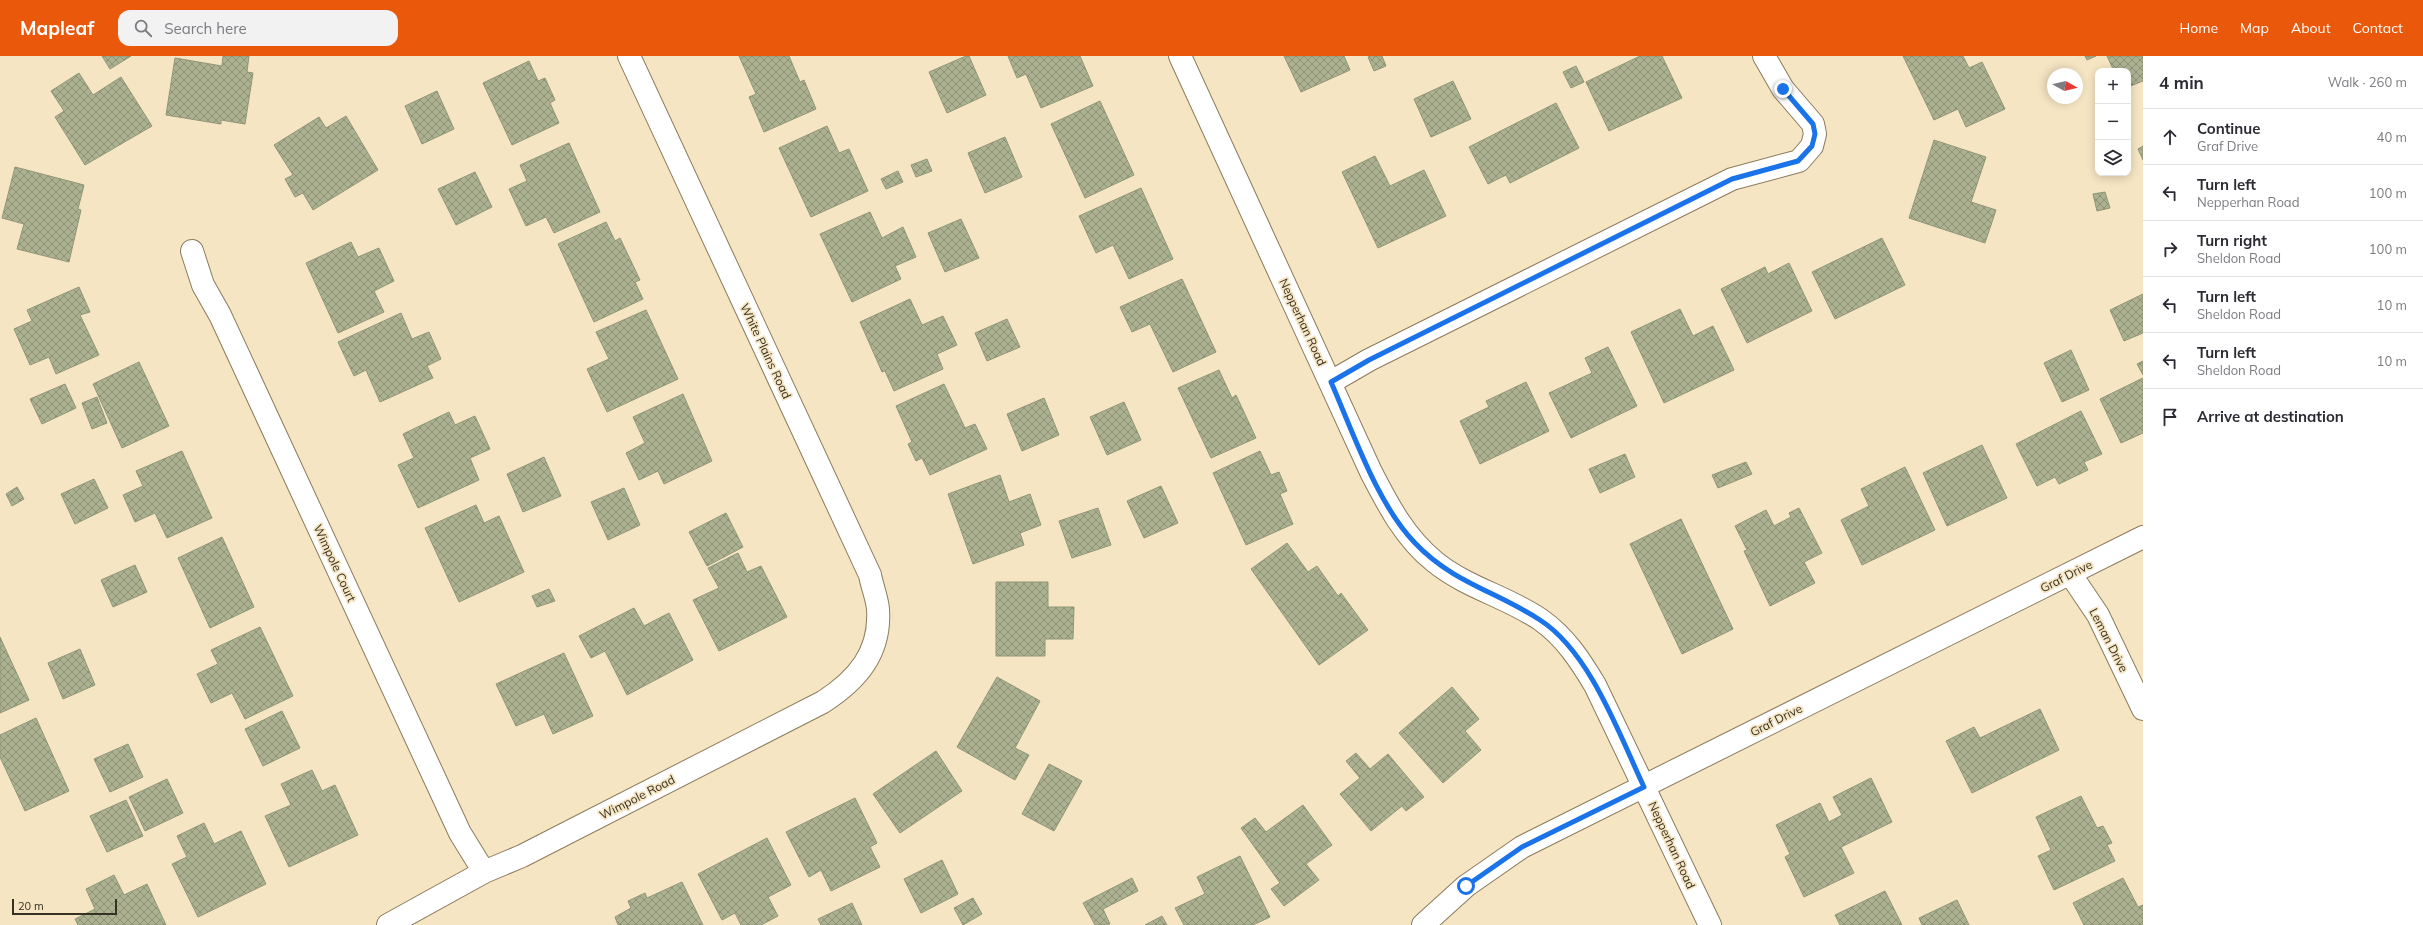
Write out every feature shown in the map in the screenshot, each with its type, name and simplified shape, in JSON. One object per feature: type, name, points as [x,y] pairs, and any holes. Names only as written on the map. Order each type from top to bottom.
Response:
[{"type":"street","name":"White Plains Road","points":[[629,56],[870,575],[878,609],[872,651]]},
{"type":"street","name":"Nepperhan Road","points":[[1180,56],[1331,382],[1371,472],[1395,519],[1414,542],[1435,562],[1468,584],[1542,620],[1563,638],[1576,654],[1595,685],[1710,925]]},
{"type":"street","points":[[1331,382],[1369,360],[1732,179],[1798,161],[1812,146],[1815,134],[1813,124],[1783,89],[1764,56]]},
{"type":"street","name":"Wimpole Court","points":[[192,251],[203,285],[224,322],[460,833],[484,872]]},
{"type":"street","name":"Graf Drive","points":[[1423,925],[1466,886],[1522,847],[2071,575],[2143,537]]},
{"type":"street","name":"Leman Drive","points":[[2071,575],[2098,615],[2143,708]]},
{"type":"street","name":"Wimpole Road","points":[[388,925],[484,872],[522,856],[823,702],[846,688],[860,671],[872,651]]},
{"type":"building","points":[[102,56],[131,56],[110,69]]},
{"type":"building","points":[[223,56],[249,56],[247,72],[253,73],[245,124],[221,120],[221,124],[166,115],[175,58],[222,66]]},
{"type":"building","points":[[739,56],[789,56],[800,82],[804,80],[816,109],[764,132],[749,97],[756,94]]},
{"type":"building","points":[[969,56],[986,95],[947,113],[929,72]]},
{"type":"building","points":[[1008,56],[1080,56],[1093,86],[1041,108],[1026,74],[1017,78]]},
{"type":"building","points":[[1284,56],[1344,56],[1350,70],[1301,92]]},
{"type":"building","points":[[1382,56],[1386,66],[1374,71],[1368,57]]},
{"type":"building","points":[[1640,56],[1662,56],[1682,98],[1609,131],[1586,82]]},
{"type":"building","points":[[1903,56],[1963,56],[1969,68],[1982,62],[2005,109],[1966,127],[1958,109],[1934,120]]},
{"type":"building","points":[[2085,56],[2096,56],[2087,60]]},
{"type":"building","points":[[2107,56],[2143,56],[2143,81],[2131,86],[2131,68],[2113,68]]},
{"type":"building","points":[[529,61],[538,81],[545,78],[555,100],[550,103],[559,123],[512,145],[483,83]]},
{"type":"building","points":[[1576,66],[1584,82],[1571,88],[1563,72]]},
{"type":"building","points":[[79,73],[93,95],[121,77],[152,126],[85,165],[55,117],[64,111],[51,91]]},
{"type":"building","points":[[1453,81],[1471,119],[1431,137],[1414,99]]},
{"type":"building","points":[[437,91],[454,129],[422,144],[405,106]]},
{"type":"building","points":[[1100,101],[1134,175],[1085,198],[1051,124]]},
{"type":"building","points":[[1556,103],[1579,148],[1510,183],[1506,175],[1488,184],[1469,147]]},
{"type":"building","points":[[346,116],[378,170],[313,210],[303,193],[295,197],[285,179],[293,175],[274,145],[319,117],[326,128]]},
{"type":"building","points":[[827,126],[839,153],[849,149],[868,191],[811,217],[779,148]]},
{"type":"building","points":[[1005,137],[1022,177],[985,193],[968,153]]},
{"type":"building","points":[[1934,140],[1986,157],[1971,202],[1996,210],[1985,243],[1909,218]]},
{"type":"building","points":[[569,143],[600,212],[554,233],[546,217],[526,226],[509,189],[527,181],[520,165]]},
{"type":"building","points":[[2143,146],[2143,160],[2138,149]]},
{"type":"building","points":[[1375,156],[1390,186],[1424,170],[1446,216],[1378,248],[1342,172]]},
{"type":"building","points":[[927,159],[932,171],[916,177],[911,165]]},
{"type":"building","points":[[15,167],[84,185],[78,209],[81,210],[69,262],[17,249],[24,224],[2,218]]},
{"type":"building","points":[[898,171],[903,182],[886,189],[881,179]]},
{"type":"building","points":[[475,172],[492,207],[456,225],[438,189]]},
{"type":"building","points":[[1141,188],[1173,259],[1129,279],[1113,245],[1096,253],[1079,216]]},
{"type":"building","points":[[2105,192],[2110,208],[2097,211],[2093,194]]},
{"type":"building","points":[[870,212],[882,238],[903,227],[916,257],[895,266],[901,279],[852,302],[820,234]]},
{"type":"building","points":[[961,219],[979,258],[945,272],[928,233]]},
{"type":"building","points":[[606,222],[615,241],[620,238],[640,280],[635,282],[643,299],[594,322],[558,244]]},
{"type":"building","points":[[1882,238],[1905,285],[1835,319],[1812,272]]},
{"type":"building","points":[[351,242],[358,257],[379,248],[394,281],[374,291],[384,312],[338,333],[306,263]]},
{"type":"building","points":[[1789,263],[1812,311],[1747,343],[1721,289],[1765,267],[1768,274]]},
{"type":"building","points":[[1182,279],[1216,352],[1173,372],[1150,324],[1132,332],[1120,307]]},
{"type":"building","points":[[79,287],[90,312],[80,315],[99,355],[56,374],[49,357],[30,365],[14,329],[32,321],[27,310]]},
{"type":"building","points":[[2143,294],[2143,333],[2124,341],[2110,310]]},
{"type":"building","points":[[910,299],[922,325],[943,316],[957,345],[937,354],[943,369],[894,391],[885,371],[882,372],[860,322]]},
{"type":"building","points":[[1680,309],[1693,336],[1713,326],[1734,370],[1664,403],[1631,332]]},
{"type":"building","points":[[646,310],[678,379],[607,412],[587,369],[609,359],[596,332]]},
{"type":"building","points":[[401,313],[412,339],[429,332],[441,359],[427,366],[433,378],[380,402],[366,370],[354,376],[338,342]]},
{"type":"building","points":[[1007,319],[1020,347],[987,361],[975,333]]},
{"type":"building","points":[[1608,347],[1637,406],[1571,438],[1549,393],[1592,373],[1585,358]]},
{"type":"building","points":[[2071,350],[2089,390],[2062,402],[2044,363]]},
{"type":"building","points":[[2143,361],[2143,375],[2137,364]]},
{"type":"building","points":[[139,362],[169,426],[122,448],[93,384]]},
{"type":"building","points":[[1219,370],[1232,398],[1236,395],[1256,438],[1211,458],[1178,388]]},
{"type":"building","points":[[2143,378],[2143,433],[2121,443],[2100,399]]},
{"type":"building","points":[[1526,382],[1549,431],[1480,464],[1460,421],[1489,407],[1486,401]]},
{"type":"building","points":[[65,384],[76,408],[42,424],[30,399]]},
{"type":"building","points":[[944,384],[965,428],[975,424],[987,449],[930,475],[922,458],[916,461],[908,444],[912,442],[896,406]]},
{"type":"building","points":[[683,394],[712,461],[664,484],[658,471],[639,480],[626,453],[645,443],[633,417]]},
{"type":"building","points":[[97,397],[107,423],[92,429],[82,403]]},
{"type":"building","points":[[1044,398],[1059,435],[1022,451],[1007,414]]},
{"type":"building","points":[[1124,402],[1141,440],[1107,455],[1090,417]]},
{"type":"building","points":[[2081,411],[2102,454],[2084,462],[2088,470],[2059,484],[2055,477],[2037,486],[2016,444]]},
{"type":"building","points":[[449,412],[455,425],[475,416],[490,449],[470,458],[479,480],[418,508],[398,465],[414,458],[403,434]]},
{"type":"building","points":[[1982,445],[2007,498],[1947,526],[1923,473]]},
{"type":"building","points":[[182,451],[212,518],[167,538],[155,513],[135,522],[123,495],[143,486],[136,471]]},
{"type":"building","points":[[1260,451],[1271,475],[1279,472],[1287,491],[1280,494],[1293,524],[1246,545],[1213,473]]},
{"type":"building","points":[[1625,454],[1635,477],[1600,493],[1589,469]]},
{"type":"building","points":[[544,457],[561,496],[523,512],[507,474]]},
{"type":"building","points":[[1746,462],[1752,474],[1718,488],[1712,475]]},
{"type":"building","points":[[1905,467],[1935,530],[1862,565],[1841,520],[1869,506],[1861,489]]},
{"type":"building","points":[[1000,475],[1009,502],[1030,494],[1041,525],[1020,533],[1024,545],[973,564],[948,494]]},
{"type":"building","points":[[94,479],[108,508],[75,524],[61,494]]},
{"type":"building","points":[[1161,486],[1178,523],[1144,538],[1127,501]]},
{"type":"building","points":[[17,487],[24,499],[12,506],[6,494]]},
{"type":"building","points":[[624,488],[640,525],[608,540],[591,502]]},
{"type":"building","points":[[476,505],[484,523],[499,516],[524,572],[459,602],[425,528]]},
{"type":"building","points":[[1098,508],[1111,545],[1072,558],[1059,521]]},
{"type":"building","points":[[1799,508],[1822,553],[1804,562],[1815,583],[1770,606],[1744,551],[1747,550],[1735,526],[1766,510],[1774,526],[1791,517],[1789,513]]},
{"type":"building","points":[[726,513],[743,547],[707,566],[689,532]]},
{"type":"building","points":[[1681,519],[1733,629],[1682,654],[1630,544]]},
{"type":"building","points":[[222,537],[254,607],[210,628],[178,558]]},
{"type":"building","points":[[1287,543],[1308,572],[1317,566],[1338,596],[1341,593],[1368,630],[1319,665],[1251,569]]},
{"type":"building","points":[[738,553],[747,572],[761,566],[787,617],[719,651],[693,600],[719,588],[708,568]]},
{"type":"building","points":[[135,565],[147,592],[113,607],[101,580]]},
{"type":"building","points":[[996,582],[1048,582],[1048,607],[1074,607],[1073,639],[1045,639],[1045,656],[996,656]]},
{"type":"building","points":[[549,589],[555,601],[537,607],[532,596]]},
{"type":"building","points":[[634,608],[644,626],[669,613],[693,660],[627,695],[605,651],[591,658],[579,636]]},
{"type":"building","points":[[260,627],[293,696],[245,719],[232,693],[211,703],[197,674],[218,664],[211,650]]},
{"type":"building","points":[[0,637],[29,700],[0,713]]},
{"type":"building","points":[[80,649],[95,685],[63,699],[48,663]]},
{"type":"building","points":[[564,653],[593,716],[553,734],[544,714],[516,726],[496,684]]},
{"type":"building","points":[[997,677],[1040,701],[1015,748],[1029,755],[1015,780],[957,747]]},
{"type":"building","points":[[1452,687],[1479,719],[1465,731],[1481,750],[1443,783],[1399,733]]},
{"type":"building","points":[[2040,709],[2059,750],[1972,793],[1946,741],[1974,727],[1980,738]]},
{"type":"building","points":[[282,711],[300,748],[263,766],[245,729]]},
{"type":"building","points":[[36,718],[69,791],[25,811],[0,757],[0,735]]},
{"type":"building","points":[[128,744],[143,777],[110,792],[94,759]]},
{"type":"building","points":[[936,751],[962,791],[900,833],[873,794]]},
{"type":"building","points":[[1356,753],[1370,769],[1388,754],[1424,797],[1406,811],[1402,806],[1371,831],[1340,794],[1360,778],[1346,761]]},
{"type":"building","points":[[1049,764],[1082,781],[1054,831],[1022,814]]},
{"type":"building","points":[[312,770],[322,791],[335,785],[358,835],[289,867],[265,816],[291,805],[281,784]]},
{"type":"building","points":[[1871,778],[1892,822],[1841,847],[1854,873],[1804,897],[1785,857],[1790,854],[1776,825],[1820,803],[1829,822],[1842,815],[1833,797]]},
{"type":"building","points":[[167,779],[183,813],[145,831],[129,797]]},
{"type":"building","points":[[2081,796],[2097,828],[2103,826],[2112,843],[2107,845],[2115,861],[2054,890],[2038,856],[2051,850],[2036,817]]},
{"type":"building","points":[[855,798],[877,843],[870,847],[880,867],[831,891],[821,870],[809,877],[786,832]]},
{"type":"building","points":[[126,800],[143,836],[107,852],[90,816]]},
{"type":"building","points":[[1303,805],[1332,845],[1306,864],[1319,880],[1284,906],[1271,889],[1280,883],[1241,828],[1255,818],[1266,832]]},
{"type":"building","points":[[204,823],[214,844],[241,831],[266,884],[198,917],[172,864],[187,857],[177,836]]},
{"type":"building","points":[[767,838],[791,885],[768,897],[778,916],[761,925],[741,925],[735,913],[722,920],[698,874]]},
{"type":"building","points":[[1240,856],[1270,917],[1253,925],[1184,925],[1175,908],[1205,894],[1197,877]]},
{"type":"building","points":[[942,860],[958,894],[921,913],[904,879]]},
{"type":"building","points":[[114,875],[124,895],[147,884],[166,925],[78,925],[75,919],[95,909],[86,889]]},
{"type":"building","points":[[1132,878],[1138,891],[1103,909],[1110,924],[1095,925],[1083,903]]},
{"type":"building","points":[[2123,878],[2138,907],[2143,905],[2143,925],[2084,925],[2073,903]]},
{"type":"building","points":[[682,882],[703,925],[618,925],[615,917],[631,908],[628,901],[645,893],[647,898]]},
{"type":"building","points":[[1885,891],[1902,925],[1840,925],[1835,915]]},
{"type":"building","points":[[973,898],[982,914],[963,925],[954,908]]},
{"type":"building","points":[[1957,900],[1969,925],[1922,925],[1919,918]]},
{"type":"building","points":[[852,903],[862,925],[821,925],[818,919]]},
{"type":"building","points":[[1162,916],[1167,925],[1145,925]]},
{"type":"route","points":[[1466,886],[1522,847],[1644,787],[1595,685],[1576,654],[1563,638],[1542,620],[1468,584],[1435,562],[1414,542],[1395,519],[1371,472],[1331,382],[1369,360],[1732,179],[1798,161],[1812,146],[1815,134],[1813,124],[1783,89]]}]
